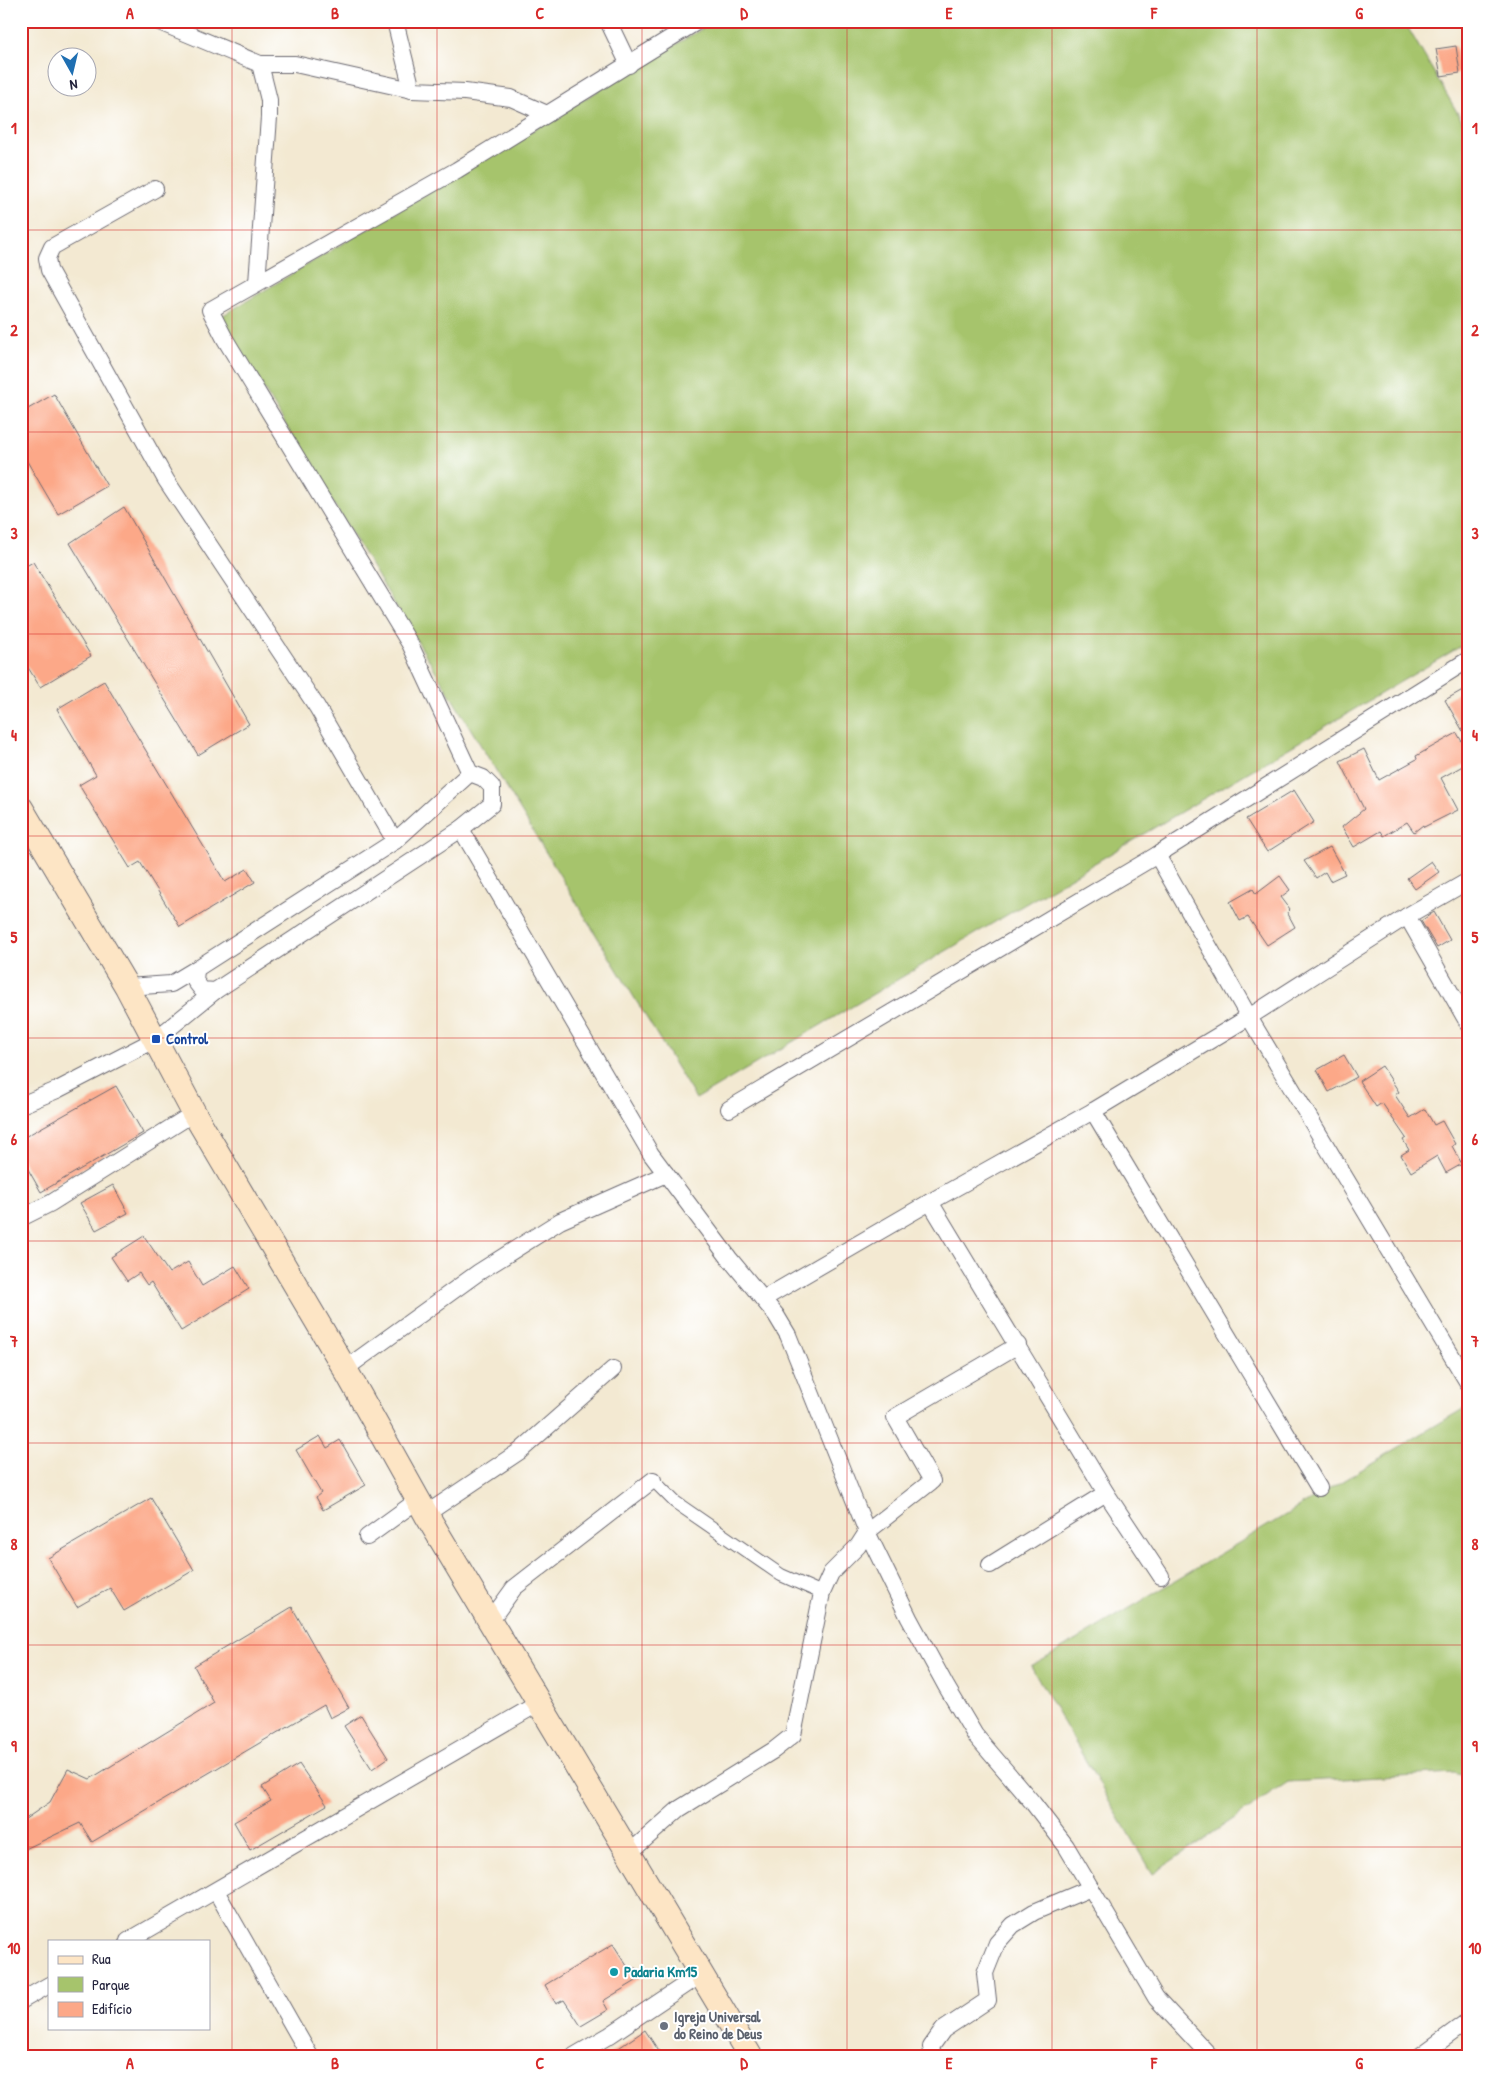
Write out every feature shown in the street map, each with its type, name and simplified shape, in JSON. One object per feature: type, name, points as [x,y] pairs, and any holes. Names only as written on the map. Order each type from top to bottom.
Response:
[{"type":"main road","points":[[21,808],[127,987],[194,1113],[345,1369],[422,1507],[750,2056]]},
{"type":"street","points":[[157,21],[260,64],[295,64],[412,90],[465,92],[511,98],[547,114]]},
{"type":"street","points":[[395,21],[412,90]]},
{"type":"street","points":[[608,21],[628,65]]},
{"type":"street","points":[[21,1105],[58,1090],[156,1040],[215,991],[461,829],[492,804],[492,787],[483,778],[470,773],[410,644],[225,339],[210,310],[457,170],[698,21]]},
{"type":"street","points":[[257,283],[269,116],[269,100],[260,64]]},
{"type":"street","points":[[155,189],[52,247],[47,258],[49,270],[166,480],[317,707],[395,841]]},
{"type":"street","points":[[729,1109],[1158,855],[1468,660]]},
{"type":"street","points":[[127,987],[171,984],[196,969],[395,841],[470,773]]},
{"type":"street","points":[[461,829],[651,1154],[729,1258],[776,1315],[788,1335],[867,1532],[909,1618],[975,1735],[1066,1846],[1156,1998],[1210,2056]]},
{"type":"street","points":[[1158,855],[1249,1016],[1468,1383]]},
{"type":"street","points":[[763,1299],[930,1202],[1093,1111],[1249,1016],[1407,916],[1468,881]]},
{"type":"street","points":[[1407,916],[1468,1023]]},
{"type":"street","points":[[196,969],[195,981],[202,990],[215,991]]},
{"type":"street","points":[[1093,1111],[1319,1488]]},
{"type":"street","points":[[21,1218],[51,1203],[194,1113]]},
{"type":"street","points":[[345,1369],[479,1272],[560,1221],[666,1174]]},
{"type":"street","points":[[930,1202],[1106,1493],[1161,1576]]},
{"type":"street","points":[[628,1854],[679,1809],[774,1750],[793,1735],[822,1593],[831,1573],[858,1546],[867,1532],[932,1481],[895,1417],[1018,1345]]},
{"type":"street","points":[[367,1537],[520,1451],[613,1369]]},
{"type":"street","points":[[490,1621],[514,1588],[653,1480],[675,1502],[781,1575],[822,1593]]},
{"type":"street","points":[[990,1565],[1106,1493]]},
{"type":"street","points":[[130,1940],[539,1704]]},
{"type":"street","points":[[933,2056],[931,2047],[943,2030],[988,2000],[985,1973],[996,1943],[1013,1925],[1034,1912],[1091,1888]]},
{"type":"street","points":[[216,1891],[310,2056]]},
{"type":"street","points":[[574,2056],[610,2035],[701,1974]]},
{"type":"street","points":[[21,2001],[48,1986]]},
{"type":"street","points":[[1420,2056],[1468,2021]]},
{"type":"green space","points":[[715,21],[1404,21],[1468,131],[1468,642],[696,1099],[220,317]]},
{"type":"green space","points":[[1468,1406],[1468,1777],[1454,1773],[1288,1782],[1152,1874],[1031,1667]]},
{"type":"building","points":[[1456,46],[1460,73],[1441,76],[1436,49]]},
{"type":"building","points":[[54,394],[107,486],[58,514],[21,451],[21,413]]},
{"type":"building","points":[[124,507],[249,724],[198,755],[70,543]]},
{"type":"building","points":[[33,562],[91,656],[40,687],[21,656],[21,569]]},
{"type":"building","points":[[104,681],[225,882],[247,869],[255,882],[180,927],[140,862],[130,868],[79,785],[96,775],[57,709]]},
{"type":"building","points":[[1468,687],[1468,740],[1445,700]]},
{"type":"building","points":[[1457,733],[1468,752],[1468,763],[1441,778],[1458,810],[1424,827],[1423,825],[1414,832],[1407,822],[1384,836],[1381,831],[1354,847],[1342,827],[1364,809],[1340,761],[1364,749],[1379,780],[1417,759],[1416,756]]},
{"type":"building","points":[[1294,790],[1314,822],[1267,852],[1246,819]]},
{"type":"building","points":[[1330,847],[1345,874],[1330,881],[1325,872],[1316,878],[1304,861]]},
{"type":"building","points":[[1431,861],[1439,872],[1415,889],[1407,878]]},
{"type":"building","points":[[1280,876],[1290,890],[1281,897],[1290,909],[1287,912],[1295,927],[1267,945],[1248,917],[1240,921],[1230,902],[1253,889],[1256,894]]},
{"type":"building","points":[[1434,912],[1450,940],[1437,948],[1421,921]]},
{"type":"building","points":[[1344,1055],[1357,1077],[1329,1092],[1317,1070]]},
{"type":"building","points":[[1382,1066],[1399,1092],[1395,1095],[1410,1118],[1425,1109],[1434,1125],[1442,1121],[1455,1144],[1452,1146],[1462,1164],[1446,1173],[1437,1156],[1411,1172],[1401,1155],[1409,1150],[1403,1140],[1406,1138],[1382,1103],[1376,1107],[1359,1081]]},
{"type":"building","points":[[116,1086],[143,1133],[41,1192],[21,1157],[21,1139]]},
{"type":"building","points":[[113,1185],[128,1213],[96,1230],[80,1203]]},
{"type":"building","points":[[144,1236],[169,1273],[188,1262],[202,1286],[235,1266],[249,1289],[181,1331],[151,1282],[147,1285],[139,1273],[127,1281],[111,1257]]},
{"type":"building","points":[[320,1436],[327,1448],[340,1440],[366,1485],[323,1510],[316,1497],[321,1493],[296,1450]]},
{"type":"building","points":[[151,1498],[194,1570],[124,1611],[110,1588],[77,1607],[48,1558]]},
{"type":"building","points":[[292,1607],[349,1708],[330,1718],[324,1705],[92,1842],[80,1823],[21,1851],[21,1822],[50,1802],[68,1769],[90,1779],[214,1703],[194,1666]]},
{"type":"building","points":[[361,1715],[388,1758],[372,1769],[344,1726]]},
{"type":"building","points":[[299,1764],[327,1805],[250,1850],[234,1822],[271,1801],[262,1787]]},
{"type":"building","points":[[613,1944],[629,1969],[636,1968],[641,1978],[603,2001],[608,2010],[581,2026],[564,2000],[556,2004],[545,1985]]},
{"type":"building","points":[[645,2030],[662,2056],[607,2056]]},
{"type":"place","name":"Control","points":[[156,1039]]},
{"type":"place","name":"Padaria Km15","points":[[614,1972]]},
{"type":"place","name":"Igreja Universal do Reino de Deus","points":[[664,2026]]}]
